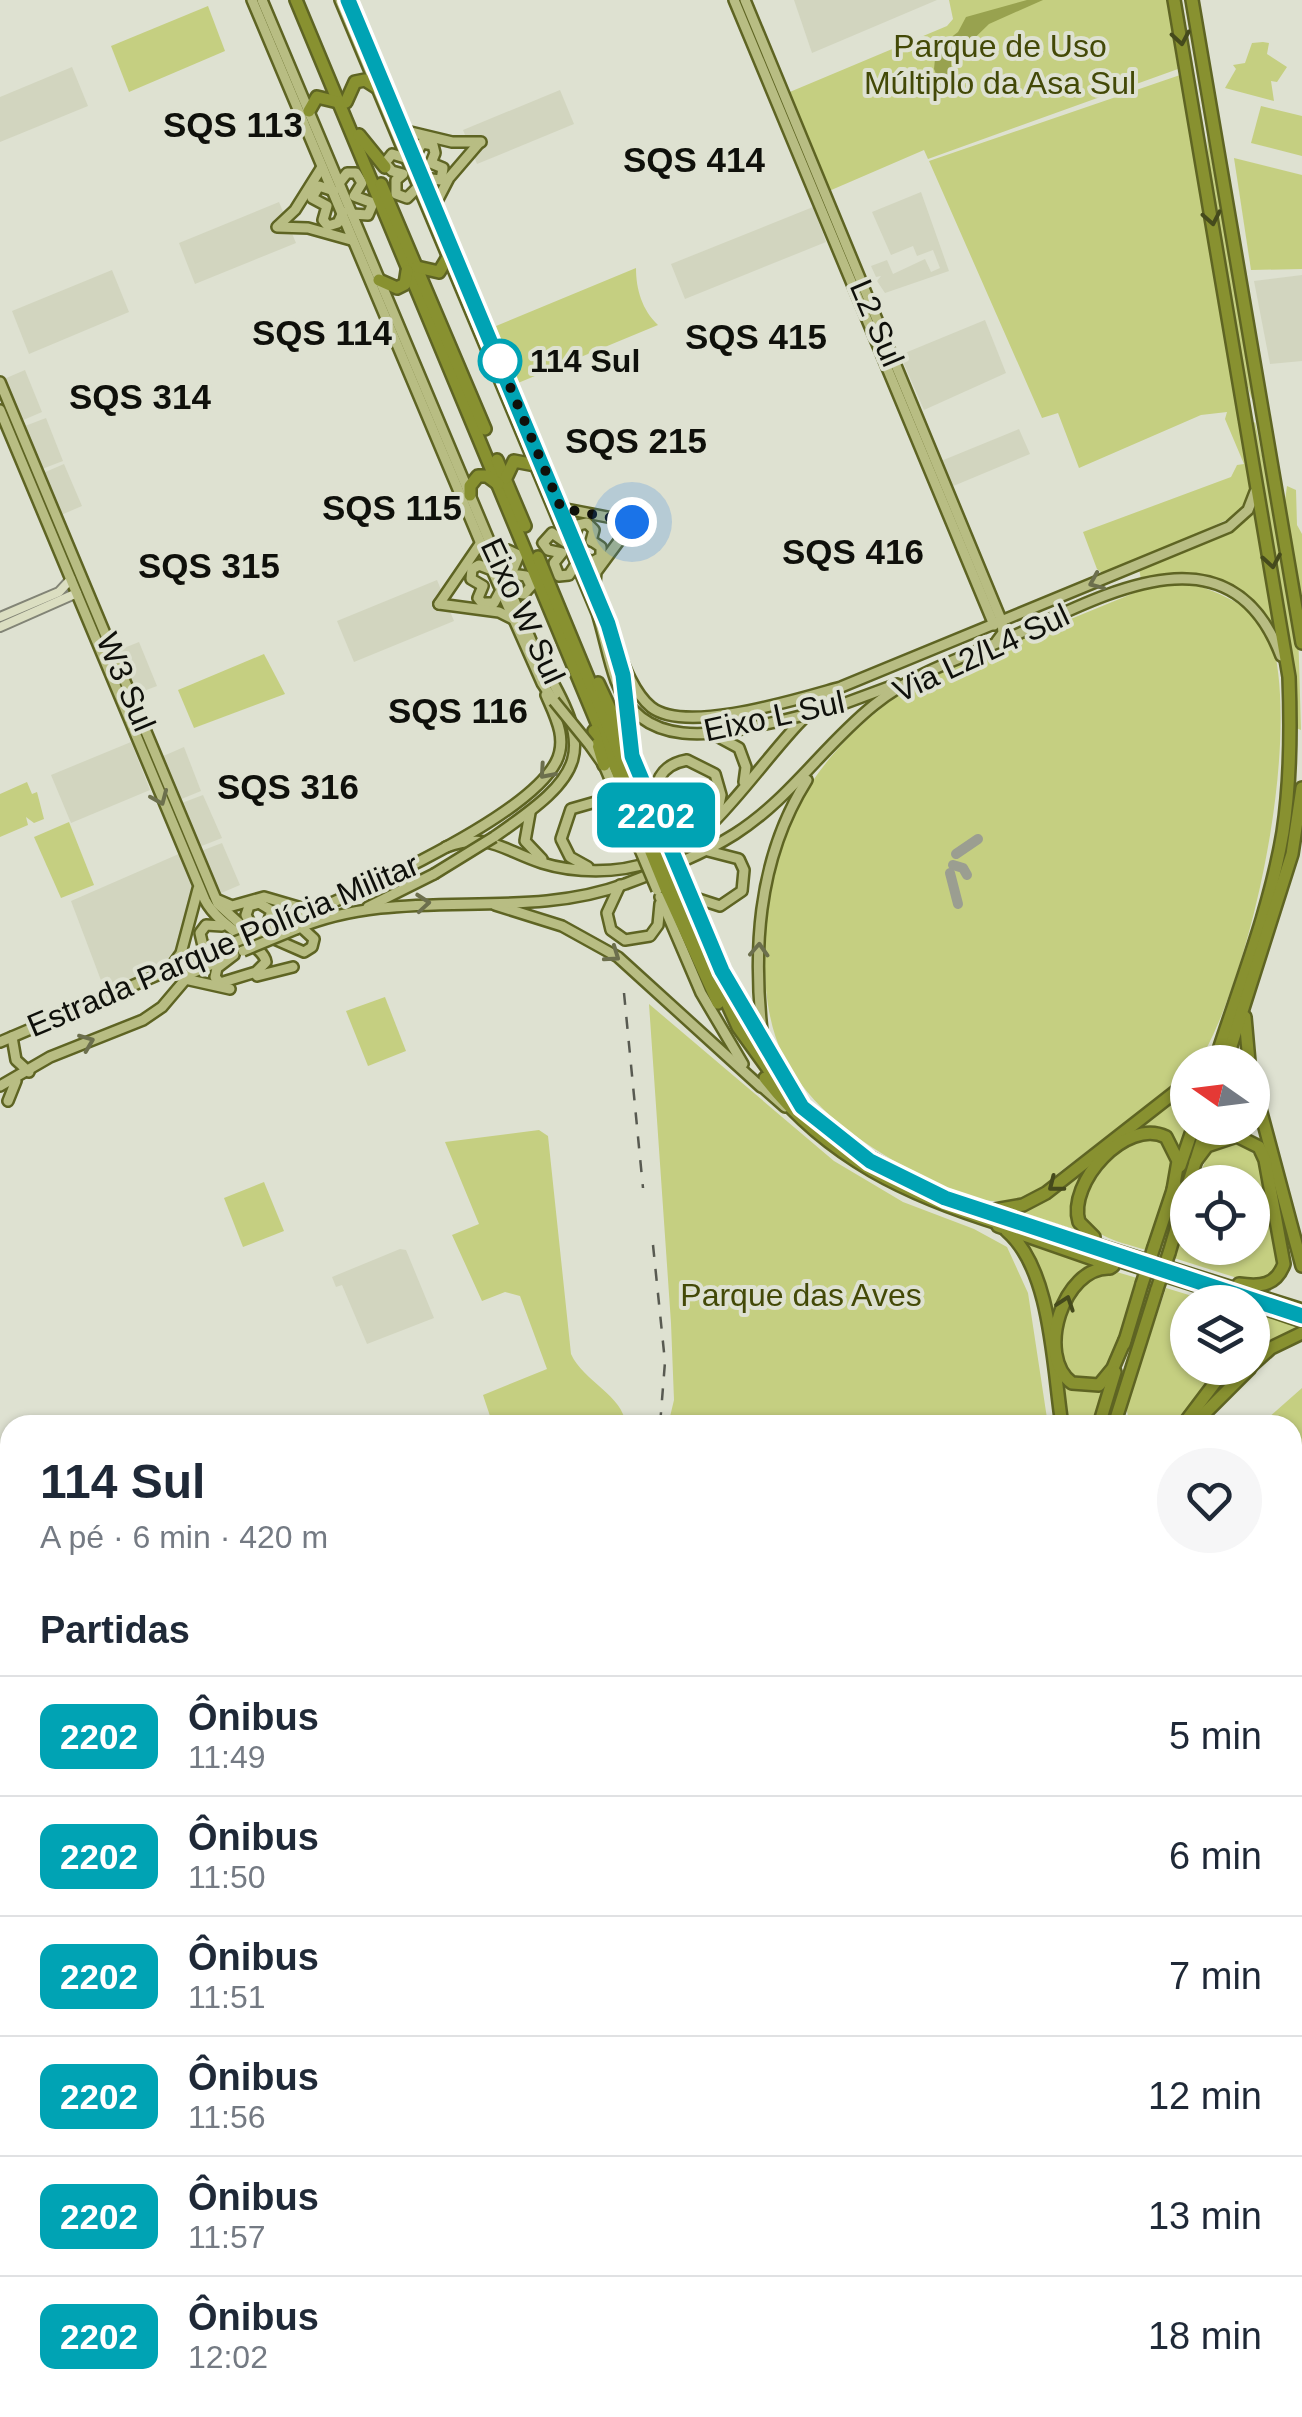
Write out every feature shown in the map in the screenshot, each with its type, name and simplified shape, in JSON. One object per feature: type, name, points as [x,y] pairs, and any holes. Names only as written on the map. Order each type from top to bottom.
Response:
[{"type":"highway","points":[[296,0],[342,102]]},
{"type":"highway","points":[[304,0],[356,137],[573,652],[668,889],[732,1031],[804,1123],[866,1170],[896,1187],[1196,1285]]},
{"type":"highway","points":[[1174,0],[1258,479],[1296,732],[1277,862],[1221,1045]]},
{"type":"highway","points":[[1192,0],[1302,643]]},
{"type":"highway","points":[[342,102],[355,82],[365,80],[376,87]]},
{"type":"highway","points":[[309,110],[318,97],[342,102]]},
{"type":"highway","points":[[1196,122],[1207,125],[1212,116]]},
{"type":"highway","points":[[1200,141],[1204,132],[1215,134]]},
{"type":"highway","points":[[356,137],[385,166]]},
{"type":"highway","points":[[356,137],[362,179]]},
{"type":"highway","points":[[396,194],[398,234]]},
{"type":"highway","points":[[373,203],[398,234]]},
{"type":"highway","points":[[412,266],[439,272],[448,257]]},
{"type":"highway","points":[[379,280],[392,288],[402,287],[412,266]]},
{"type":"highway","points":[[1244,396],[1253,402],[1261,396]]},
{"type":"highway","points":[[1248,422],[1254,416],[1265,420]]},
{"type":"highway","points":[[502,484],[514,461],[535,465]]},
{"type":"highway","points":[[470,495],[470,486],[478,476],[502,484]]},
{"type":"highway","points":[[573,652],[632,756]]},
{"type":"highway","points":[[573,652],[604,764]]},
{"type":"highway","points":[[1231,1045],[1292,854],[1302,788]]},
{"type":"highway","points":[[668,889],[738,1027],[802,1107],[870,1161],[988,1216],[1170,1285]]},
{"type":"highway","points":[[1247,996],[1248,1045]]},
{"type":"highway","points":[[1214,1045],[1230,1018]]},
{"type":"highway","points":[[988,1216],[1023,1205],[1046,1192],[1170,1096]]},
{"type":"highway","points":[[1094,1237],[1079,1222],[1079,1195],[1104,1159],[1128,1138],[1147,1131],[1166,1137],[1177,1165]]},
{"type":"highway","points":[[1195,1162],[1207,1146],[1237,1136],[1259,1148],[1265,1160],[1284,1264],[1278,1277],[1264,1285],[1239,1284]]},
{"type":"highway","points":[[1194,1165],[1200,1145]]},
{"type":"highway","points":[[1270,1145],[1302,1266]]},
{"type":"highway","points":[[1102,1415],[1170,1196]]},
{"type":"highway","points":[[1008,1224],[1044,1223],[1094,1237],[1302,1308]]},
{"type":"highway","points":[[1008,1224],[1302,1308]]},
{"type":"highway","points":[[1008,1224],[1038,1280],[1060,1415]]},
{"type":"highway","points":[[1117,1415],[1170,1249]]},
{"type":"highway","points":[[1119,1268],[1089,1270],[1070,1289],[1058,1336],[1058,1368],[1072,1384],[1099,1385],[1113,1368],[1125,1340]]},
{"type":"highway","points":[[1270,1313],[1302,1328]]},
{"type":"highway","points":[[1270,1318],[1302,1328]]},
{"type":"highway","points":[[1270,1349],[1302,1328]]},
{"type":"highway","points":[[1191,1415],[1213,1385]]},
{"type":"highway","points":[[1203,1415],[1232,1385]]},
{"type":"highway","points":[[1122,1401],[1124,1415]]},
{"type":"main road","name":"Eixo W Sul","points":[[252,0],[322,164],[337,187]]},
{"type":"main road","name":"Eixo W Sul","points":[[262,0],[337,187],[470,495],[494,566]]},
{"type":"main road","name":"Eixo L Sul","points":[[340,0],[578,560],[616,679],[631,708],[656,729],[698,734],[832,708],[909,679]]},
{"type":"main road","name":"Eixo L Sul","points":[[348,0],[410,158]]},
{"type":"main road","name":"L2 Sul","points":[[734,0],[998,623]]},
{"type":"main road","name":"L2 Sul","points":[[745,0],[810,174]]},
{"type":"main road","points":[[402,130],[440,140],[480,142],[449,178],[435,208]]},
{"type":"main road","points":[[422,143],[435,148],[431,164],[443,168],[443,177],[420,182],[411,197],[396,194],[396,180],[403,174],[385,166],[392,154],[410,158],[422,143]]},
{"type":"main road","points":[[322,164],[318,178],[276,228],[336,233],[355,243]]},
{"type":"main road","points":[[349,172],[362,179],[354,196],[373,203],[368,215],[348,213],[338,224],[328,226],[322,220],[327,206],[312,198],[319,186],[337,187],[349,172]]},
{"type":"main road","name":"Eixo L Sul","points":[[420,182],[435,208],[561,508],[570,541]]},
{"type":"main road","name":"Eixo W Sul","points":[[348,213],[355,243],[481,542],[538,657],[566,701],[576,738],[570,768],[539,804],[434,874],[361,910]]},
{"type":"main road","name":"W3 Sul","points":[[0,382],[71,579],[157,756],[216,898],[228,916],[289,949],[304,952],[312,947],[312,934],[299,928]]},
{"type":"main road","name":"W3 Sul","points":[[0,410],[82,575],[145,762],[198,881],[224,927]]},
{"type":"main road","name":"Via L2/L4 Sul","points":[[608,624],[640,696],[665,714],[744,711],[841,686],[1030,611],[1242,518],[1258,479]]},
{"type":"main road","points":[[561,508],[632,522],[596,572],[596,592]]},
{"type":"main road","points":[[587,523],[594,530],[591,541],[602,550],[599,560],[578,560],[570,576],[557,575],[554,564],[562,553],[548,550],[544,539],[552,533],[570,541],[578,526],[587,523]]},
{"type":"main road","points":[[481,542],[475,558],[439,604],[499,612],[513,620]]},
{"type":"main road","points":[[508,550],[519,555],[511,574],[526,576],[530,588],[524,594],[506,591],[494,604],[482,604],[478,598],[483,586],[472,579],[472,570],[494,566],[508,550]]},
{"type":"main road","name":"Eixo L Sul","points":[[578,560],[608,624],[623,675],[632,756],[654,809]]},
{"type":"main road","points":[[1132,566],[1138,571],[1136,582]]},
{"type":"main road","points":[[0,616],[79,598],[82,575]]},
{"type":"main road","name":"Via L2/L4 Sul","points":[[620,886],[706,850],[768,810],[859,718],[909,679],[1136,582],[1190,578],[1229,591],[1246,602],[1270,630],[1289,677]]},
{"type":"main road","points":[[0,627],[44,603],[71,579]]},
{"type":"main road","name":"Eixo W Sul","points":[[506,591],[513,620],[542,683],[604,764],[626,818],[651,840]]},
{"type":"main road","points":[[1030,611],[1038,615],[1035,626]]},
{"type":"main road","points":[[995,644],[1003,633],[998,623]]},
{"type":"main road","points":[[959,639],[959,649],[965,655]]},
{"type":"main road","points":[[446,847],[512,803],[556,762],[560,728],[542,683]]},
{"type":"main road","points":[[446,847],[491,841],[557,867],[594,869],[638,866],[678,851],[716,819],[742,785],[821,701],[841,686]]},
{"type":"main road","points":[[698,734],[726,737],[739,748],[746,766],[742,785]]},
{"type":"main road","points":[[145,762],[149,756],[157,756]]},
{"type":"main road","points":[[764,1048],[757,979],[762,899],[782,827],[822,757]]},
{"type":"main road","points":[[651,840],[654,789],[662,772],[686,760],[715,774],[721,795],[716,819]]},
{"type":"main road","points":[[594,869],[564,850],[561,827],[565,816],[578,803],[590,800],[607,803],[626,818]]},
{"type":"main road","points":[[539,804],[527,819],[525,841],[537,856],[557,867]]},
{"type":"main road","points":[[175,831],[186,828]]},
{"type":"main road","name":"Estrada Parque Polícia Militar","points":[[4,1040],[260,930],[315,912],[446,847]]},
{"type":"main road","points":[[668,889],[720,906],[742,891],[744,870],[739,860],[731,854],[706,850]]},
{"type":"main road","points":[[162,973],[180,959],[196,904],[198,881]]},
{"type":"main road","points":[[620,886],[607,913],[612,930],[625,940],[641,940],[657,929],[668,889]]},
{"type":"main road","name":"Estrada Parque Polícia Militar","points":[[0,1085],[17,1079],[50,1057],[157,1011],[184,979],[299,928],[361,910],[421,902],[548,902],[620,886]]},
{"type":"main road","points":[[668,889],[720,1030],[761,1087]]},
{"type":"main road","points":[[689,896],[722,971],[802,1107]]},
{"type":"main road","points":[[216,898],[232,906],[264,897],[315,912]]},
{"type":"main road","points":[[505,905],[562,926],[618,958],[804,1123]]},
{"type":"main road","points":[[224,946],[207,948],[199,936],[206,925],[224,927],[255,945],[266,957],[262,969],[222,984],[215,976],[216,968],[238,953]]},
{"type":"main road","points":[[184,979],[226,990],[276,968],[293,967]]},
{"type":"main road","points":[[4,1040],[29,1072]]},
{"type":"main road","points":[[8,1101],[17,1079]]},
{"type":"shaded area","points":[[794,0],[937,0],[812,53]]},
{"type":"shaded area","points":[[1027,0],[1043,0],[989,24],[951,61],[952,85],[942,88],[934,69],[936,49],[958,32],[966,17]]},
{"type":"shaded area","points":[[72,67],[88,106],[0,142],[0,97]]},
{"type":"shaded area","points":[[560,90],[574,124],[477,164],[463,130]]},
{"type":"shaded area","points":[[921,192],[949,271],[885,293],[877,281],[881,276],[876,277],[871,266],[887,260],[893,274],[925,259],[931,272],[940,268],[933,250],[917,256],[913,246],[891,255],[872,212]]},
{"type":"shaded area","points":[[279,202],[296,243],[195,284],[179,243]]},
{"type":"shaded area","points":[[813,207],[826,242],[685,299],[671,264]]},
{"type":"shaded area","points":[[112,270],[129,312],[29,354],[12,311]]},
{"type":"shaded area","points":[[1302,275],[1302,361],[1270,364],[1254,281]]},
{"type":"shaded area","points":[[985,320],[1006,373],[924,410],[900,355]]},
{"type":"shaded area","points":[[25,370],[42,412],[21,421],[4,379]]},
{"type":"shaded area","points":[[46,418],[63,461],[42,469],[25,426]]},
{"type":"shaded area","points":[[1019,429],[1030,454],[951,487],[941,461]]},
{"type":"shaded area","points":[[64,464],[82,506],[61,515],[43,473]]},
{"type":"shaded area","points":[[437,580],[454,621],[354,662],[337,621]]},
{"type":"shaded area","points":[[139,642],[157,686],[136,694],[119,650]]},
{"type":"shaded area","points":[[131,742],[150,790],[71,823],[51,775]]},
{"type":"shaded area","points":[[184,747],[201,791],[179,800],[161,757]]},
{"type":"shaded area","points":[[203,795],[222,838],[199,847],[179,804]]},
{"type":"shaded area","points":[[222,843],[240,885],[219,894],[201,851]]},
{"type":"shaded area","points":[[181,853],[195,893],[177,958],[165,969],[105,991],[71,901]]},
{"type":"shaded area","points":[[406,1250],[434,1318],[367,1344],[342,1285],[336,1287],[332,1277]]},
{"type":"green space","name":"Parque de Uso Múltiplo da Asa Sul","points":[[949,0],[1167,0],[1178,69],[928,159],[924,150],[829,191],[785,94],[947,26],[953,19]]},
{"type":"green space","points":[[208,6],[225,51],[129,92],[111,46]]},
{"type":"green space","points":[[1252,43],[1269,43],[1267,54],[1287,67],[1277,82],[1271,81],[1274,101],[1225,88],[1236,69],[1233,65],[1245,63]]},
{"type":"green space","points":[[1183,74],[1241,421],[1237,421],[1246,426],[1251,490],[1237,515],[1106,576],[1097,569],[1083,532],[1231,477],[1237,465],[1244,464],[1225,419],[1227,412],[1201,415],[1079,468],[1058,413],[1042,418],[929,161]]},
{"type":"green space","points":[[1261,106],[1302,116],[1302,156],[1251,143]]},
{"type":"green space","points":[[1207,135],[1255,397],[1252,399],[1242,370],[1210,183]]},
{"type":"green space","points":[[1234,158],[1302,175],[1302,269],[1251,270]]},
{"type":"green space","points":[[636,268],[641,299],[658,325],[518,383],[496,326]]},
{"type":"green space","points":[[1255,422],[1298,627],[1301,730],[1296,728],[1285,614],[1251,425]]},
{"type":"green space","points":[[1287,486],[1296,490],[1297,525],[1302,534],[1302,611],[1284,508]]},
{"type":"green space","points":[[1257,497],[1284,652],[1260,616],[1226,590],[1185,577],[1141,580],[1139,568],[1222,533],[1248,511]]},
{"type":"green space","points":[[1168,579],[1212,591],[1252,614],[1271,637],[1279,681],[1276,792],[1267,853],[1237,971],[1208,1045],[1170,1045],[1170,1086],[1040,1190],[1011,1201],[981,1199],[951,1190],[891,1159],[838,1122],[807,1092],[783,1055],[767,997],[766,929],[771,894],[787,830],[799,804],[836,751],[868,719],[920,681]]},
{"type":"green space","points":[[264,654],[285,694],[194,728],[178,690]]},
{"type":"green space","points":[[27,782],[32,794],[37,792],[44,819],[34,823],[26,817],[28,825],[0,837],[0,794]]},
{"type":"green space","points":[[69,822],[94,885],[61,898],[34,837]]},
{"type":"green space","points":[[385,997],[406,1051],[368,1066],[346,1011]]},
{"type":"green space","name":"Parque das Aves","points":[[649,1004],[834,1161],[903,1202],[974,1229],[1007,1247],[1028,1293],[1046,1415],[670,1415],[674,1400]]},
{"type":"green space","points":[[1170,1099],[1170,1140],[1159,1129],[1128,1133]]},
{"type":"green space","points":[[539,1130],[548,1136],[571,1354],[623,1415],[490,1415],[483,1395],[547,1369],[520,1296],[505,1292],[482,1301],[452,1235],[479,1224],[445,1142]]},
{"type":"green space","points":[[1135,1138],[1161,1138],[1175,1162],[1170,1165],[1170,1177],[1146,1250],[1103,1235],[1088,1222],[1084,1212],[1081,1200],[1113,1155]]},
{"type":"green space","points":[[1113,1145],[1084,1179],[1080,1231],[1009,1211]]},
{"type":"green space","points":[[1242,1145],[1259,1158],[1261,1165],[1204,1165],[1210,1149]]},
{"type":"green space","points":[[264,1182],[284,1231],[243,1247],[224,1198]]},
{"type":"green space","points":[[1270,1204],[1282,1254],[1275,1276],[1253,1283],[1196,1265],[1270,1265]]},
{"type":"green space","points":[[1013,1233],[1096,1263],[1067,1283],[1055,1330],[1037,1265]]},
{"type":"green space","points":[[1110,1270],[1137,1278],[1107,1374],[1087,1384],[1067,1374],[1063,1350],[1066,1318],[1076,1285]]},
{"type":"green space","points":[[1166,1288],[1170,1289],[1170,1385],[1210,1385],[1186,1415],[1128,1415],[1126,1407]]},
{"type":"green space","points":[[1270,1315],[1302,1325],[1302,1330],[1270,1350]]},
{"type":"green space","points":[[1057,1371],[1080,1391],[1109,1382],[1098,1415],[1063,1415]]},
{"type":"green space","points":[[1302,1388],[1302,1415],[1271,1415]]},
{"type":"taxiway","points":[[956,854],[978,839]]},
{"type":"taxiway","points":[[953,865],[963,868],[967,875]]},
{"type":"taxiway","points":[[950,873],[958,904]]},
{"type":"railway","points":[[624,993],[643,1188]]},
{"type":"railway","points":[[653,1245],[665,1362],[661,1415]]},
{"type":"bus line","name":"2202","points":[[348,0],[608,624],[623,675],[632,756],[706,937],[764,1048],[802,1107],[870,1161],[945,1198],[1137,1258],[1139,1262],[1302,1316]]},
{"type":"place","name":"114 Sul","points":[[500,361]]},
{"type":"district","name":"SQS 113","points":[[233,124]]},
{"type":"district","name":"SQS 414","points":[[694,159]]},
{"type":"district","name":"SQS 114","points":[[322,332]]},
{"type":"district","name":"SQS 415","points":[[756,336]]},
{"type":"district","name":"SQS 314","points":[[140,396]]},
{"type":"district","name":"SQS 215","points":[[636,440]]},
{"type":"district","name":"SQS 115","points":[[392,507]]},
{"type":"district","name":"SQS 416","points":[[853,551]]},
{"type":"district","name":"SQS 315","points":[[209,565]]},
{"type":"district","name":"SQS 116","points":[[458,710]]},
{"type":"district","name":"SQS 316","points":[[288,786]]},
{"type":"route","points":[[500,361],[498,358],[561,508],[577,515],[632,522]]}]
